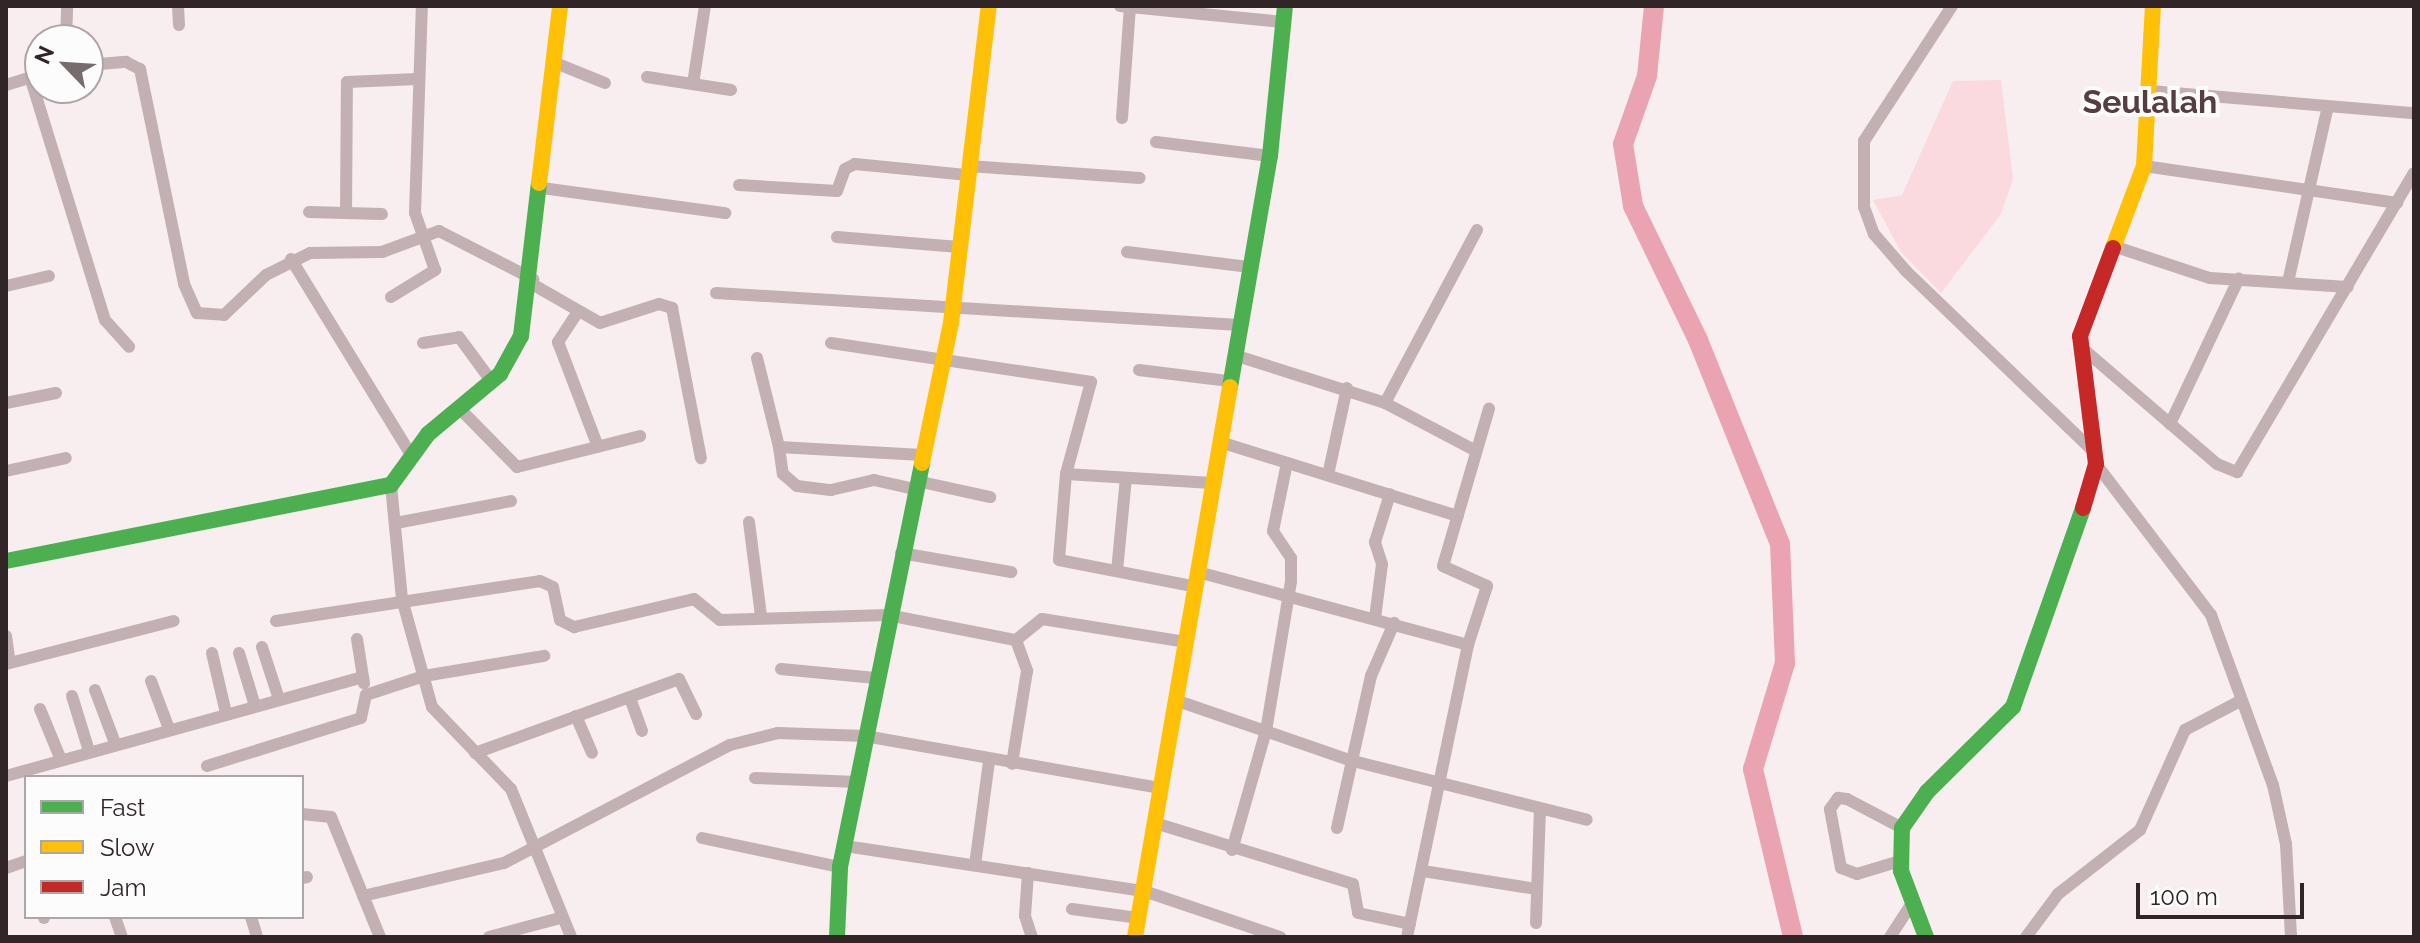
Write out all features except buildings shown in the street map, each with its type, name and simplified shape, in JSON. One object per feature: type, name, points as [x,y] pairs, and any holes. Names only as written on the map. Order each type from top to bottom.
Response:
[{"type":"street","points":[[178,6],[179,25]]},
{"type":"street","points":[[391,297],[435,273],[420,235],[417,79],[422,6]]},
{"type":"street","points":[[560,6],[532,282],[521,336],[492,382],[411,455],[391,485],[402,599],[432,707],[507,782],[560,918],[571,937]]},
{"type":"street","points":[[693,84],[705,6]]},
{"type":"street","points":[[837,937],[840,867],[888,615],[954,305],[989,6]]},
{"type":"street","points":[[1120,6],[1284,14],[1270,156],[1135,937]]},
{"type":"street","points":[[1952,6],[1864,141],[1864,207],[1896,261],[2096,459],[2204,601],[2286,844],[2291,937]]},
{"type":"street","points":[[1926,937],[1910,906],[1900,861],[1902,828],[1927,792],[2013,707],[2065,572],[2096,459],[2081,347],[2082,324],[2116,247],[2144,166],[2153,6]]},
{"type":"street","points":[[1122,118],[1130,7]]},
{"type":"street","points":[[104,64],[126,62],[140,69],[184,284],[197,313],[224,315],[291,259],[330,249],[382,252],[420,235],[450,232],[577,313],[607,322],[659,304],[672,308],[701,458]]},
{"type":"street","points":[[553,62],[605,83]]},
{"type":"street","points":[[647,77],[731,90]]},
{"type":"street","points":[[346,213],[347,82],[417,79]]},
{"type":"street","points":[[2150,91],[2414,113]]},
{"type":"street","points":[[45,104],[105,320],[129,347]]},
{"type":"street","points":[[2288,282],[2328,106]]},
{"type":"street","points":[[1156,142],[1270,156]]},
{"type":"street","points":[[739,185],[837,191],[850,164],[1140,178]]},
{"type":"street","points":[[2144,166],[2307,195],[2397,203]]},
{"type":"street","points":[[2081,347],[2170,424],[2237,472],[2414,173]]},
{"type":"street","points":[[542,188],[725,213]]},
{"type":"street","points":[[309,212],[382,214]]},
{"type":"street","points":[[1385,403],[1477,230]]},
{"type":"street","points":[[837,237],[959,247]]},
{"type":"street","points":[[2116,247],[2210,278],[2348,287]]},
{"type":"street","points":[[1127,252],[1250,267]]},
{"type":"street","points":[[291,259],[411,455]]},
{"type":"street","points":[[6,286],[49,276]]},
{"type":"street","points":[[2170,424],[2239,278]]},
{"type":"street","points":[[716,293],[954,305],[1239,325]]},
{"type":"street","points":[[577,313],[558,342],[598,447]]},
{"type":"street","points":[[423,343],[459,337],[492,382]]},
{"type":"street","points":[[831,343],[943,358],[1093,384],[1066,474],[1055,557],[1117,571],[1197,579],[1287,598],[1375,618],[1468,645]]},
{"type":"street","points":[[1234,355],[1347,388],[1385,403],[1476,451]]},
{"type":"street","points":[[757,358],[783,474],[797,486],[831,490],[874,480],[990,497]]},
{"type":"street","points":[[1139,370],[1229,381]]},
{"type":"street","points":[[1328,475],[1347,388]]},
{"type":"street","points":[[6,403],[56,393]]},
{"type":"street","points":[[1155,823],[1232,850],[1353,884],[1358,913],[1408,931],[1441,786],[1468,645],[1487,586],[1443,566],[1489,409]]},
{"type":"street","points":[[461,410],[517,467],[640,436]]},
{"type":"street","points":[[1220,442],[1458,516]]},
{"type":"street","points":[[779,447],[922,455]]},
{"type":"street","points":[[6,471],[66,458]]},
{"type":"street","points":[[1232,850],[1266,731],[1287,598],[1291,558],[1273,531],[1287,463]]},
{"type":"street","points":[[1066,474],[1212,483]]},
{"type":"street","points":[[1117,571],[1126,478]]},
{"type":"street","points":[[6,561],[391,485]]},
{"type":"street","points":[[1375,618],[1382,564],[1375,542],[1390,494]]},
{"type":"street","points":[[396,523],[511,501]]},
{"type":"street","points":[[749,522],[761,616]]},
{"type":"street","points":[[901,553],[1011,572]]},
{"type":"street","points":[[276,621],[402,599],[546,581],[565,626],[694,599],[713,619],[888,615],[1016,640],[1042,619],[1185,642]]},
{"type":"street","points":[[6,636],[8,663],[174,621]]},
{"type":"street","points":[[1337,828],[1349,760],[1371,676],[1394,623]]},
{"type":"street","points":[[207,766],[361,718],[366,695],[357,639]]},
{"type":"street","points":[[1012,764],[1027,671],[1016,640]]},
{"type":"street","points":[[262,647],[279,699]]},
{"type":"street","points":[[212,653],[226,713]]},
{"type":"street","points":[[239,653],[255,706]]},
{"type":"street","points":[[366,695],[424,676],[544,656]]},
{"type":"street","points":[[781,669],[876,678]]},
{"type":"street","points":[[6,776],[115,743],[363,677]]},
{"type":"street","points":[[475,753],[679,679],[696,714]]},
{"type":"street","points":[[151,681],[169,729]]},
{"type":"street","points":[[95,690],[115,743]]},
{"type":"street","points":[[72,696],[89,751]]},
{"type":"street","points":[[630,698],[642,731]]},
{"type":"street","points":[[1175,700],[1349,760],[1441,786],[1587,820]]},
{"type":"street","points":[[2026,937],[2058,894],[2140,830],[2185,730],[2240,701]]},
{"type":"street","points":[[40,709],[61,760]]},
{"type":"street","points":[[576,716],[592,753]]},
{"type":"street","points":[[363,896],[424,878],[471,876],[534,848],[750,738],[865,736],[989,761],[1160,788]]},
{"type":"street","points":[[975,865],[989,761]]},
{"type":"street","points":[[755,778],[857,782]]},
{"type":"street","points":[[1900,861],[1857,874],[1841,868],[1830,809],[1838,798],[1847,799],[1902,828]]},
{"type":"street","points":[[1536,923],[1540,810]]},
{"type":"street","points":[[304,814],[331,817],[380,937]]},
{"type":"street","points":[[702,838],[840,867]]},
{"type":"street","points":[[845,846],[1144,891],[1280,937]]},
{"type":"street","points":[[1423,871],[1537,889]]},
{"type":"street","points":[[1028,873],[1025,916],[1032,937]]},
{"type":"street","points":[[1890,937],[1910,906]]},
{"type":"street","points":[[1072,909],[1139,918]]},
{"type":"street","points":[[489,937],[560,918]]},
{"type":"shaded area","points":[[2001,80],[2013,179],[2001,214],[1941,293],[1901,252],[1873,200],[1902,195],[1953,81]]},
{"type":"waterway","points":[[1654,6],[1647,76],[1623,144],[1633,206],[1698,340],[1780,544],[1785,663],[1753,769],[1793,937]]},
{"type":"traffic: fast","points":[[1230,387],[1270,156],[1285,6]]},
{"type":"traffic: fast","points":[[6,561],[391,485],[428,434],[500,374],[521,336],[539,183]]},
{"type":"traffic: fast","points":[[837,937],[840,867],[922,463]]},
{"type":"traffic: fast","points":[[1926,937],[1901,871],[1902,828],[1927,792],[2013,707],[2083,508]]},
{"type":"traffic: slow","points":[[539,183],[560,6]]},
{"type":"traffic: slow","points":[[922,463],[951,323],[989,6]]},
{"type":"traffic: slow","points":[[2113,248],[2144,166],[2153,6]]},
{"type":"traffic: slow","points":[[1135,937],[1230,387]]},
{"type":"traffic: jam","points":[[2083,508],[2096,464],[2080,336],[2113,248]]},
{"type":"district","name":"Seulalah","points":[[2150,102]]}]
